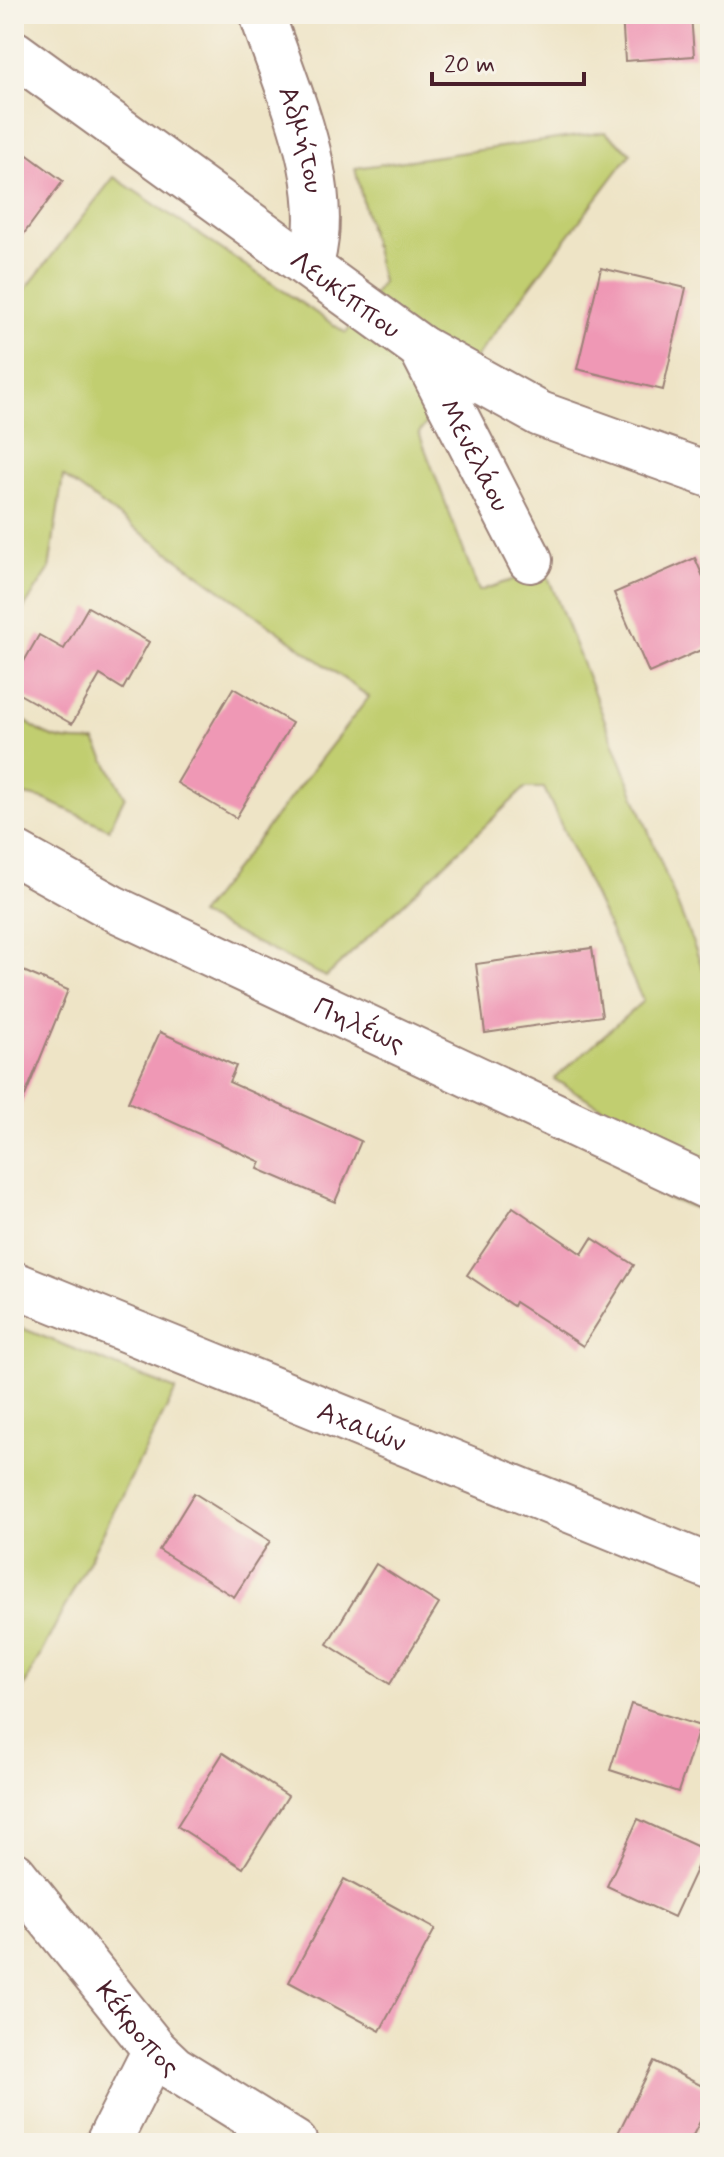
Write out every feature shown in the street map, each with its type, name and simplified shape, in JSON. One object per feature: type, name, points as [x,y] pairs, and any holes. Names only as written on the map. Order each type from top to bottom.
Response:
[{"type":"street","name":"Αδμήτου","points":[[262,14],[313,175],[318,234],[310,267]]},
{"type":"street","name":"Λευκίππου","points":[[14,53],[421,348],[540,414],[710,475]]},
{"type":"street","name":"Μενελάου","points":[[421,348],[530,560]]},
{"type":"street","name":"Πηλέως","points":[[14,853],[113,908],[710,1188]]},
{"type":"street","name":"Αχαιών","points":[[14,1284],[710,1567]]},
{"type":"street","name":"Κέκροπος","points":[[14,1874],[155,2050],[174,2068],[295,2143]]},
{"type":"street","points":[[108,2143],[155,2050]]},
{"type":"green space","points":[[605,132],[631,153],[419,433],[479,591],[545,569],[710,987],[710,1213],[663,1197],[668,1146],[554,1079],[643,1001],[544,788],[525,788],[326,977],[199,915],[369,697],[63,476],[49,570],[14,623],[14,290],[21,295],[114,177],[346,333],[382,282],[355,168]]},
{"type":"green space","points":[[14,711],[33,727],[51,736],[71,741],[95,741],[125,796],[109,829],[44,799],[14,793]]},
{"type":"green space","points":[[14,1325],[176,1390],[14,1706]]},
{"type":"building","points":[[622,14],[691,14],[694,56],[625,61]]},
{"type":"building","points":[[14,145],[63,181],[14,247]]},
{"type":"building","points":[[601,268],[686,288],[663,390],[577,369]]},
{"type":"building","points":[[695,558],[710,593],[710,646],[649,673],[614,593]]},
{"type":"building","points":[[88,607],[149,642],[123,689],[100,675],[72,724],[14,691],[14,679],[39,635],[64,649]]},
{"type":"building","points":[[233,688],[292,723],[236,818],[177,783]]},
{"type":"building","points":[[592,948],[602,1016],[485,1033],[476,964]]},
{"type":"building","points":[[14,967],[68,990],[16,1118],[14,1118]]},
{"type":"building","points":[[160,1032],[236,1066],[229,1082],[361,1141],[335,1202],[258,1169],[261,1162],[128,1102]]},
{"type":"building","points":[[513,1207],[582,1254],[592,1238],[634,1265],[583,1346],[515,1302],[513,1306],[467,1275]]},
{"type":"building","points":[[194,1493],[270,1541],[234,1597],[159,1550]]},
{"type":"building","points":[[376,1564],[439,1604],[390,1684],[327,1644]]},
{"type":"building","points":[[631,1704],[700,1726],[678,1792],[610,1770]]},
{"type":"building","points":[[223,1753],[288,1796],[243,1868],[177,1826]]},
{"type":"building","points":[[638,1819],[705,1850],[674,1917],[607,1886]]},
{"type":"building","points":[[344,1879],[435,1929],[380,2031],[289,1982]]},
{"type":"building","points":[[654,2061],[710,2090],[710,2102],[689,2143],[613,2143]]}]
